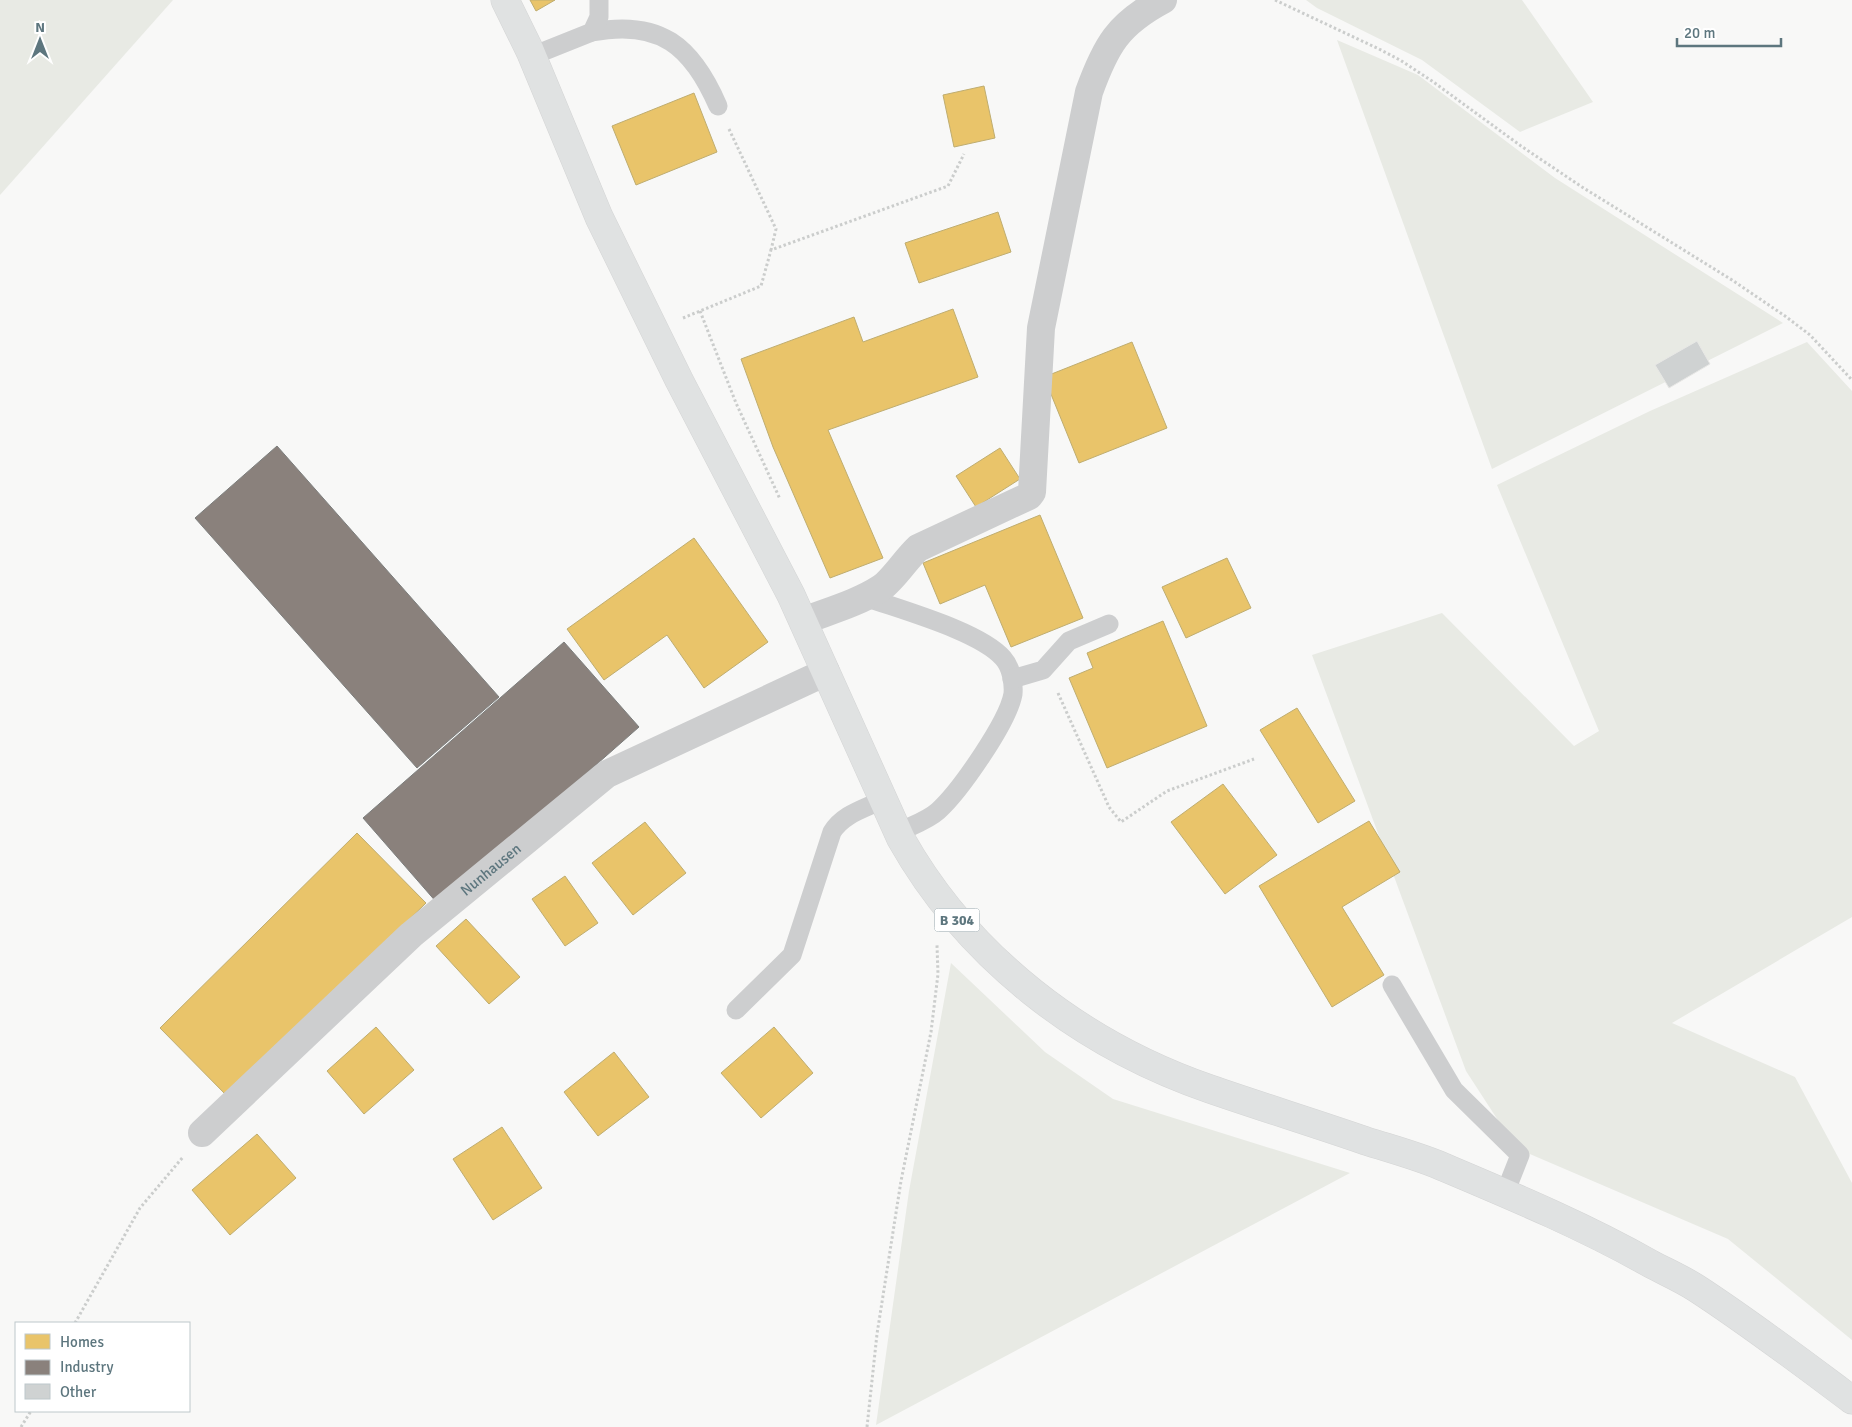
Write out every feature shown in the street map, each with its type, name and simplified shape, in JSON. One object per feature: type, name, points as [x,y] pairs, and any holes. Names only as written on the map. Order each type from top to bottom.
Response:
[{"type":"main road","name":"B 304","points":[[505,0],[532,56],[599,216],[654,329],[791,594],[898,833],[917,868],[936,894],[982,947],[1008,973],[1070,1020],[1136,1059],[1207,1088],[1437,1164],[1606,1239],[1695,1288],[1780,1346],[1852,1400]]},
{"type":"street","points":[[803,621],[865,597],[883,587],[918,548],[1029,496],[1032,492],[1041,328],[1088,92],[1099,64],[1126,24],[1146,9],[1163,0]]},
{"type":"street","name":"Nunhausen","points":[[202,1133],[411,935],[607,774],[826,672]]},
{"type":"lane","points":[[592,32],[599,17],[599,0]]},
{"type":"lane","points":[[532,56],[592,32],[610,29],[633,29],[653,32],[670,40],[692,60],[707,81],[718,106]]},
{"type":"lane","points":[[865,597],[958,630],[984,643],[1003,658],[1009,668],[1012,679],[1013,693],[1007,715],[964,781],[937,812],[898,833]]},
{"type":"lane","points":[[1012,679],[1043,670],[1070,641],[1110,624]]},
{"type":"lane","points":[[736,1010],[792,955],[832,832],[837,823],[882,800]]},
{"type":"lane","points":[[1392,985],[1454,1090],[1520,1155],[1505,1193]]},
{"type":"path","points":[[1275,0],[1379,49],[1432,81],[1528,151],[1732,280],[1785,316],[1810,335],[1852,380]]},
{"type":"path","points":[[654,329],[761,286],[776,229],[718,106]]},
{"type":"path","points":[[771,250],[948,186],[964,154]]},
{"type":"path","points":[[700,311],[736,403],[784,508]]},
{"type":"path","points":[[1043,670],[1053,682],[1109,807],[1121,822],[1167,791],[1254,759]]},
{"type":"path","points":[[867,1427],[877,1334],[898,1200],[931,1032],[938,974],[936,894]]},
{"type":"path","points":[[76,1322],[140,1208],[202,1133]]},
{"type":"path","points":[[21,1427],[30,1412]]},
{"type":"shaded area","points":[[0,0],[173,0],[0,195]]},
{"type":"shaded area","points":[[1306,0],[1522,0],[1593,102],[1520,132],[1422,60],[1317,8]]},
{"type":"shaded area","points":[[1337,40],[1418,75],[1555,178],[1783,323],[1492,469]]},
{"type":"shaded area","points":[[1807,342],[1852,391],[1852,917],[1672,1023],[1795,1077],[1852,1183],[1852,1340],[1728,1239],[1516,1148],[1466,1071],[1312,655],[1442,613],[1574,746],[1599,731],[1497,485],[1650,411]]},
{"type":"shaded area","points":[[951,963],[1045,1052],[1113,1099],[1350,1173],[876,1425],[909,1191]]},
{"type":"building: Homes","points":[[530,0],[555,0],[536,11]]},
{"type":"building: Homes","points":[[984,86],[995,138],[954,147],[943,95]]},
{"type":"building: Homes","points":[[694,93],[717,152],[636,185],[612,126]]},
{"type":"building: Homes","points":[[998,212],[1011,252],[919,283],[905,243]]},
{"type":"building: Homes","points":[[953,309],[978,377],[828,430],[883,558],[830,578],[773,447],[741,359],[854,317],[863,342]]},
{"type":"building: Homes","points":[[1132,342],[1167,428],[1079,463],[1044,377]]},
{"type":"building: Homes","points":[[1000,448],[1020,479],[976,507],[956,476]]},
{"type":"building: Homes","points":[[1040,515],[1083,618],[1011,647],[985,585],[940,604],[923,563]]},
{"type":"building: Homes","points":[[694,538],[768,642],[704,688],[667,635],[604,680],[567,629]]},
{"type":"building: Homes","points":[[1227,558],[1251,608],[1186,638],[1162,587]]},
{"type":"building: Homes","points":[[1163,621],[1207,726],[1107,768],[1069,678],[1093,668],[1087,653]]},
{"type":"building: Homes","points":[[1297,708],[1355,801],[1318,823],[1260,730]]},
{"type":"building: Homes","points":[[1223,784],[1277,855],[1225,894],[1171,822]]},
{"type":"building: Homes","points":[[1369,821],[1400,872],[1342,907],[1384,975],[1332,1007],[1259,886]]},
{"type":"building: Homes","points":[[645,822],[686,873],[633,915],[592,863]]},
{"type":"building: Homes","points":[[357,833],[426,903],[228,1097],[160,1028]]},
{"type":"building: Homes","points":[[565,876],[598,923],[565,946],[532,899]]},
{"type":"building: Homes","points":[[466,919],[520,977],[489,1004],[436,946]]},
{"type":"building: Homes","points":[[376,1027],[414,1070],[364,1114],[327,1071]]},
{"type":"building: Homes","points":[[774,1027],[813,1073],[761,1118],[721,1073]]},
{"type":"building: Homes","points":[[614,1052],[649,1097],[598,1136],[564,1092]]},
{"type":"building: Homes","points":[[502,1127],[542,1188],[493,1220],[453,1159]]},
{"type":"building: Homes","points":[[257,1134],[296,1178],[230,1235],[192,1190]]},
{"type":"building: Industry","points":[[277,446],[499,697],[417,768],[195,518]]},
{"type":"building: Industry","points":[[564,642],[639,727],[438,904],[363,818]]},
{"type":"building: Other","points":[[1697,341],[1710,364],[1669,388],[1655,365]]}]
